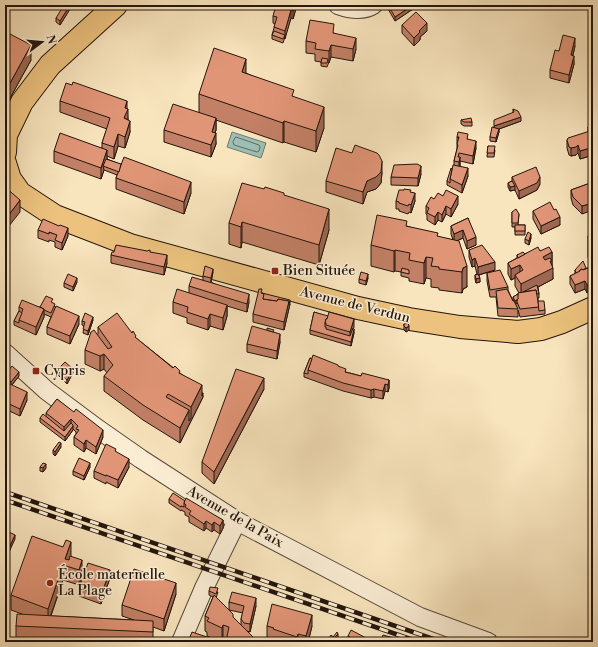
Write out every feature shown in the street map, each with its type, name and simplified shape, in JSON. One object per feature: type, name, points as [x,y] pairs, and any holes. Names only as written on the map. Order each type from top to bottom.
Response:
[{"type":"main road","points":[[5,152],[6,135],[22,102],[50,65],[116,5]]},
{"type":"main road","name":"Avenue de Verdun","points":[[5,163],[10,179],[20,193],[55,216],[130,245],[358,308],[409,319],[460,327],[518,332],[541,329],[562,322],[593,308]]},
{"type":"street","points":[[338,5],[352,10],[371,7],[373,5]]},
{"type":"street","name":"Avenue de la Paix","points":[[5,353],[47,391],[98,428],[141,459],[237,521],[420,617],[488,642]]},
{"type":"street","points":[[181,642],[204,588],[237,521]]},
{"type":"water","points":[[232,132],[266,143],[261,158],[227,147]]},
{"type":"building","points":[[64,5],[70,5],[60,21],[56,18]]},
{"type":"building","points":[[276,5],[295,5],[293,11],[291,10],[285,31],[274,27],[277,17],[273,16]]},
{"type":"building","points":[[388,5],[413,5],[395,17]]},
{"type":"building","points":[[416,12],[427,23],[414,38],[402,25]]},
{"type":"building","points":[[310,20],[334,24],[333,33],[356,38],[353,49],[331,45],[329,51],[315,49],[316,43],[306,41]]},
{"type":"building","points":[[274,31],[285,35],[283,39],[272,35]]},
{"type":"building","points":[[10,34],[31,45],[9,85],[5,85],[5,43]]},
{"type":"building","points":[[563,35],[575,38],[571,55],[574,56],[569,75],[550,70],[555,50],[559,51]]},
{"type":"building","points":[[214,48],[246,59],[242,72],[294,90],[292,96],[324,107],[316,131],[284,121],[283,123],[199,94]]},
{"type":"building","points":[[322,58],[328,59],[327,63],[321,63]]},
{"type":"building","points":[[73,82],[127,101],[125,108],[128,109],[124,118],[130,121],[125,137],[118,134],[114,147],[102,143],[110,118],[60,101],[66,83],[72,85]]},
{"type":"building","points":[[173,104],[216,118],[212,132],[216,133],[211,145],[164,130]]},
{"type":"building","points":[[513,109],[518,111],[521,117],[494,126],[494,120],[514,112]]},
{"type":"building","points":[[471,118],[472,122],[464,122],[461,120]]},
{"type":"building","points":[[593,125],[593,130],[589,131],[588,127]]},
{"type":"building","points":[[492,127],[499,129],[496,138],[490,137]]},
{"type":"building","points":[[593,130],[593,151],[591,152],[590,148],[580,151],[578,145],[576,147],[569,147],[567,140],[568,138]]},
{"type":"building","points":[[458,132],[468,134],[467,139],[476,141],[473,156],[459,153],[459,162],[454,161],[458,145]]},
{"type":"building","points":[[60,133],[107,150],[101,168],[54,151]]},
{"type":"building","points":[[355,145],[377,153],[382,161],[381,172],[376,177],[367,181],[363,192],[326,181],[336,148],[352,153]]},
{"type":"building","points":[[488,146],[495,146],[494,153],[487,153]]},
{"type":"building","points":[[124,157],[191,182],[184,202],[116,178]]},
{"type":"building","points":[[106,159],[121,164],[119,172],[103,166]]},
{"type":"building","points":[[417,164],[421,166],[418,178],[391,177],[394,165]]},
{"type":"building","points":[[453,165],[468,168],[462,185],[450,179]]},
{"type":"building","points":[[536,167],[540,177],[537,183],[519,191],[512,177]]},
{"type":"building","points":[[451,168],[452,169],[450,183],[447,181]]},
{"type":"building","points":[[512,181],[515,186],[510,187],[508,183]]},
{"type":"building","points":[[593,182],[593,203],[582,206],[573,197],[571,190]]},
{"type":"building","points":[[242,183],[264,189],[265,187],[284,193],[284,195],[329,209],[319,245],[242,222],[241,227],[229,223]]},
{"type":"building","points":[[5,187],[20,200],[5,220]]},
{"type":"building","points":[[399,190],[411,190],[410,192],[415,193],[411,205],[409,204],[408,206],[396,201]]},
{"type":"building","points":[[446,190],[458,196],[451,209],[446,206],[442,215],[438,212],[435,217],[427,213],[429,208],[426,206],[431,197],[434,199],[438,193],[443,196]]},
{"type":"building","points":[[550,202],[560,217],[541,226],[533,211]]},
{"type":"building","points":[[516,209],[519,214],[518,223],[512,223],[512,212]]},
{"type":"building","points":[[377,215],[407,221],[406,226],[438,233],[437,236],[459,241],[467,266],[463,268],[462,272],[439,269],[439,267],[431,266],[433,258],[426,257],[424,263],[409,260],[410,253],[394,251],[371,245]]},
{"type":"building","points":[[468,218],[476,237],[467,241],[463,230],[454,234],[451,226]]},
{"type":"building","points":[[43,219],[68,228],[62,243],[55,240],[57,235],[38,230]]},
{"type":"building","points":[[515,225],[525,225],[525,231],[515,231]]},
{"type":"building","points":[[528,232],[531,234],[529,241],[525,239]]},
{"type":"building","points":[[593,234],[593,246],[588,236]]},
{"type":"building","points":[[116,245],[147,251],[150,250],[150,252],[167,255],[164,267],[111,255],[112,252],[114,252]]},
{"type":"building","points":[[482,245],[495,262],[478,267],[475,258],[472,260],[469,250]]},
{"type":"building","points":[[538,247],[540,251],[549,247],[552,252],[543,257],[545,260],[550,258],[553,268],[521,284],[515,275],[523,270],[520,265],[511,269],[508,263]]},
{"type":"building","points":[[523,252],[525,254],[518,258],[517,255]]},
{"type":"building","points":[[583,261],[586,268],[576,273],[575,270]]},
{"type":"building","points":[[5,262],[8,264],[6,267],[8,269],[6,271],[5,271]]},
{"type":"building","points":[[205,266],[213,269],[211,278],[203,276]]},
{"type":"building","points":[[402,268],[409,270],[409,274],[401,272]]},
{"type":"building","points":[[588,268],[593,282],[587,285],[585,281],[575,285],[570,276],[582,269]]},
{"type":"building","points":[[500,270],[508,287],[490,290],[487,273]]},
{"type":"building","points":[[361,272],[368,274],[366,281],[359,279]]},
{"type":"building","points":[[68,274],[77,278],[73,287],[64,283]]},
{"type":"building","points":[[478,274],[480,278],[476,279],[475,275]]},
{"type":"building","points":[[192,277],[249,294],[247,304],[189,286]]},
{"type":"building","points":[[537,285],[539,294],[537,294],[536,290],[523,292]]},
{"type":"building","points":[[177,289],[227,305],[223,318],[210,314],[208,319],[187,312],[188,307],[173,302]]},
{"type":"building","points":[[259,289],[262,289],[261,293],[264,294],[263,299],[289,301],[284,322],[253,314]]},
{"type":"building","points":[[507,289],[518,309],[498,308],[496,291]]},
{"type":"building","points":[[536,290],[539,307],[520,309],[517,302],[518,293]]},
{"type":"building","points":[[262,293],[290,300],[289,305],[289,301],[263,299],[264,294]]},
{"type":"building","points":[[518,294],[518,299],[515,301],[513,297]]},
{"type":"building","points":[[46,296],[53,299],[51,302],[55,304],[51,313],[40,307]]},
{"type":"building","points":[[22,300],[44,309],[36,327],[19,320],[23,309],[19,307]]},
{"type":"building","points":[[538,301],[544,301],[545,310],[539,311]]},
{"type":"building","points":[[56,306],[79,316],[70,336],[47,327]]},
{"type":"building","points":[[19,311],[22,313],[19,323],[14,321]]},
{"type":"building","points":[[314,312],[328,316],[325,323],[326,329],[350,336],[353,328],[351,342],[310,330]]},
{"type":"building","points":[[329,312],[354,319],[350,332],[326,325],[325,323]]},
{"type":"building","points":[[85,313],[93,317],[88,331],[83,329],[85,322],[82,321]]},
{"type":"building","points":[[117,313],[132,333],[133,331],[136,336],[135,337],[173,368],[175,366],[180,371],[179,373],[202,385],[191,407],[168,394],[166,397],[189,410],[180,428],[143,405],[104,376],[113,365],[104,354],[100,356],[85,350],[91,332],[94,330],[108,349],[112,347],[98,327]]},
{"type":"building","points":[[408,323],[409,326],[406,328],[404,324]]},
{"type":"building","points":[[252,326],[280,334],[277,351],[247,344]]},
{"type":"building","points":[[267,328],[274,330],[273,332],[267,330]]},
{"type":"building","points":[[313,355],[346,369],[345,372],[361,376],[362,373],[389,380],[388,385],[385,384],[383,391],[374,389],[371,390],[343,383],[308,370]]},
{"type":"building","points":[[310,358],[312,359],[308,374],[304,373]]},
{"type":"building","points":[[65,362],[73,369],[67,380],[57,370]]},
{"type":"building","points":[[12,366],[19,372],[11,382],[5,377],[5,374]]},
{"type":"building","points":[[236,369],[264,378],[214,472],[202,462]]},
{"type":"building","points":[[8,383],[27,392],[20,409],[5,402],[5,390]]},
{"type":"building","points":[[57,399],[74,412],[76,409],[103,430],[96,447],[86,440],[84,444],[74,437],[79,430],[76,429],[78,426],[71,419],[64,427],[46,413]]},
{"type":"building","points":[[43,414],[64,431],[71,423],[73,426],[65,437],[40,418]]},
{"type":"building","points":[[59,442],[61,443],[55,452],[53,450]]},
{"type":"building","points":[[106,444],[116,449],[115,451],[129,459],[118,480],[94,471]]},
{"type":"building","points":[[79,458],[90,463],[84,476],[73,471]]},
{"type":"building","points":[[43,463],[46,464],[43,468],[40,467]]},
{"type":"building","points":[[173,493],[185,501],[184,507],[181,507],[169,499]]},
{"type":"building","points":[[186,498],[223,520],[220,526],[214,522],[212,525],[206,521],[204,524],[189,514],[191,511],[185,507],[186,505],[184,503]]},
{"type":"building","points":[[7,531],[15,535],[5,557],[5,538]]},
{"type":"building","points":[[32,536],[63,547],[66,540],[71,542],[65,559],[69,560],[70,556],[82,560],[79,570],[63,565],[48,609],[11,595]]},
{"type":"building","points":[[88,563],[110,570],[101,596],[79,588]]},
{"type":"building","points":[[134,569],[176,583],[164,619],[122,605]]},
{"type":"building","points":[[210,587],[218,588],[216,594],[209,591]]},
{"type":"building","points":[[232,592],[256,598],[250,624],[244,623],[241,619],[244,606],[229,602]]},
{"type":"building","points":[[214,595],[258,642],[230,642],[231,640],[227,636],[229,627],[223,625],[222,628],[207,621],[209,618],[205,616]]},
{"type":"building","points":[[272,604],[312,615],[306,636],[298,634],[297,637],[267,626]]},
{"type":"building","points":[[17,614],[153,621],[153,632],[16,626]]},
{"type":"building","points":[[351,630],[368,639],[366,642],[352,642],[353,639],[348,636]]},
{"type":"building","points":[[192,632],[210,638],[209,642],[188,642]]},
{"type":"building","points":[[337,632],[338,634],[334,638],[333,637]]},
{"type":"building","points":[[331,635],[337,640],[336,642],[326,642]]},
{"type":"building","points":[[383,635],[408,642],[380,642]]},
{"type":"railway","points":[[5,492],[442,642]]},
{"type":"railway","points":[[5,500],[419,642]]},
{"type":"place","name":"Bien Située","points":[[275,271]]},
{"type":"place","name":"Cypris","points":[[36,371]]},
{"type":"place","name":"École maternelle La Plage","points":[[50,583]]}]
